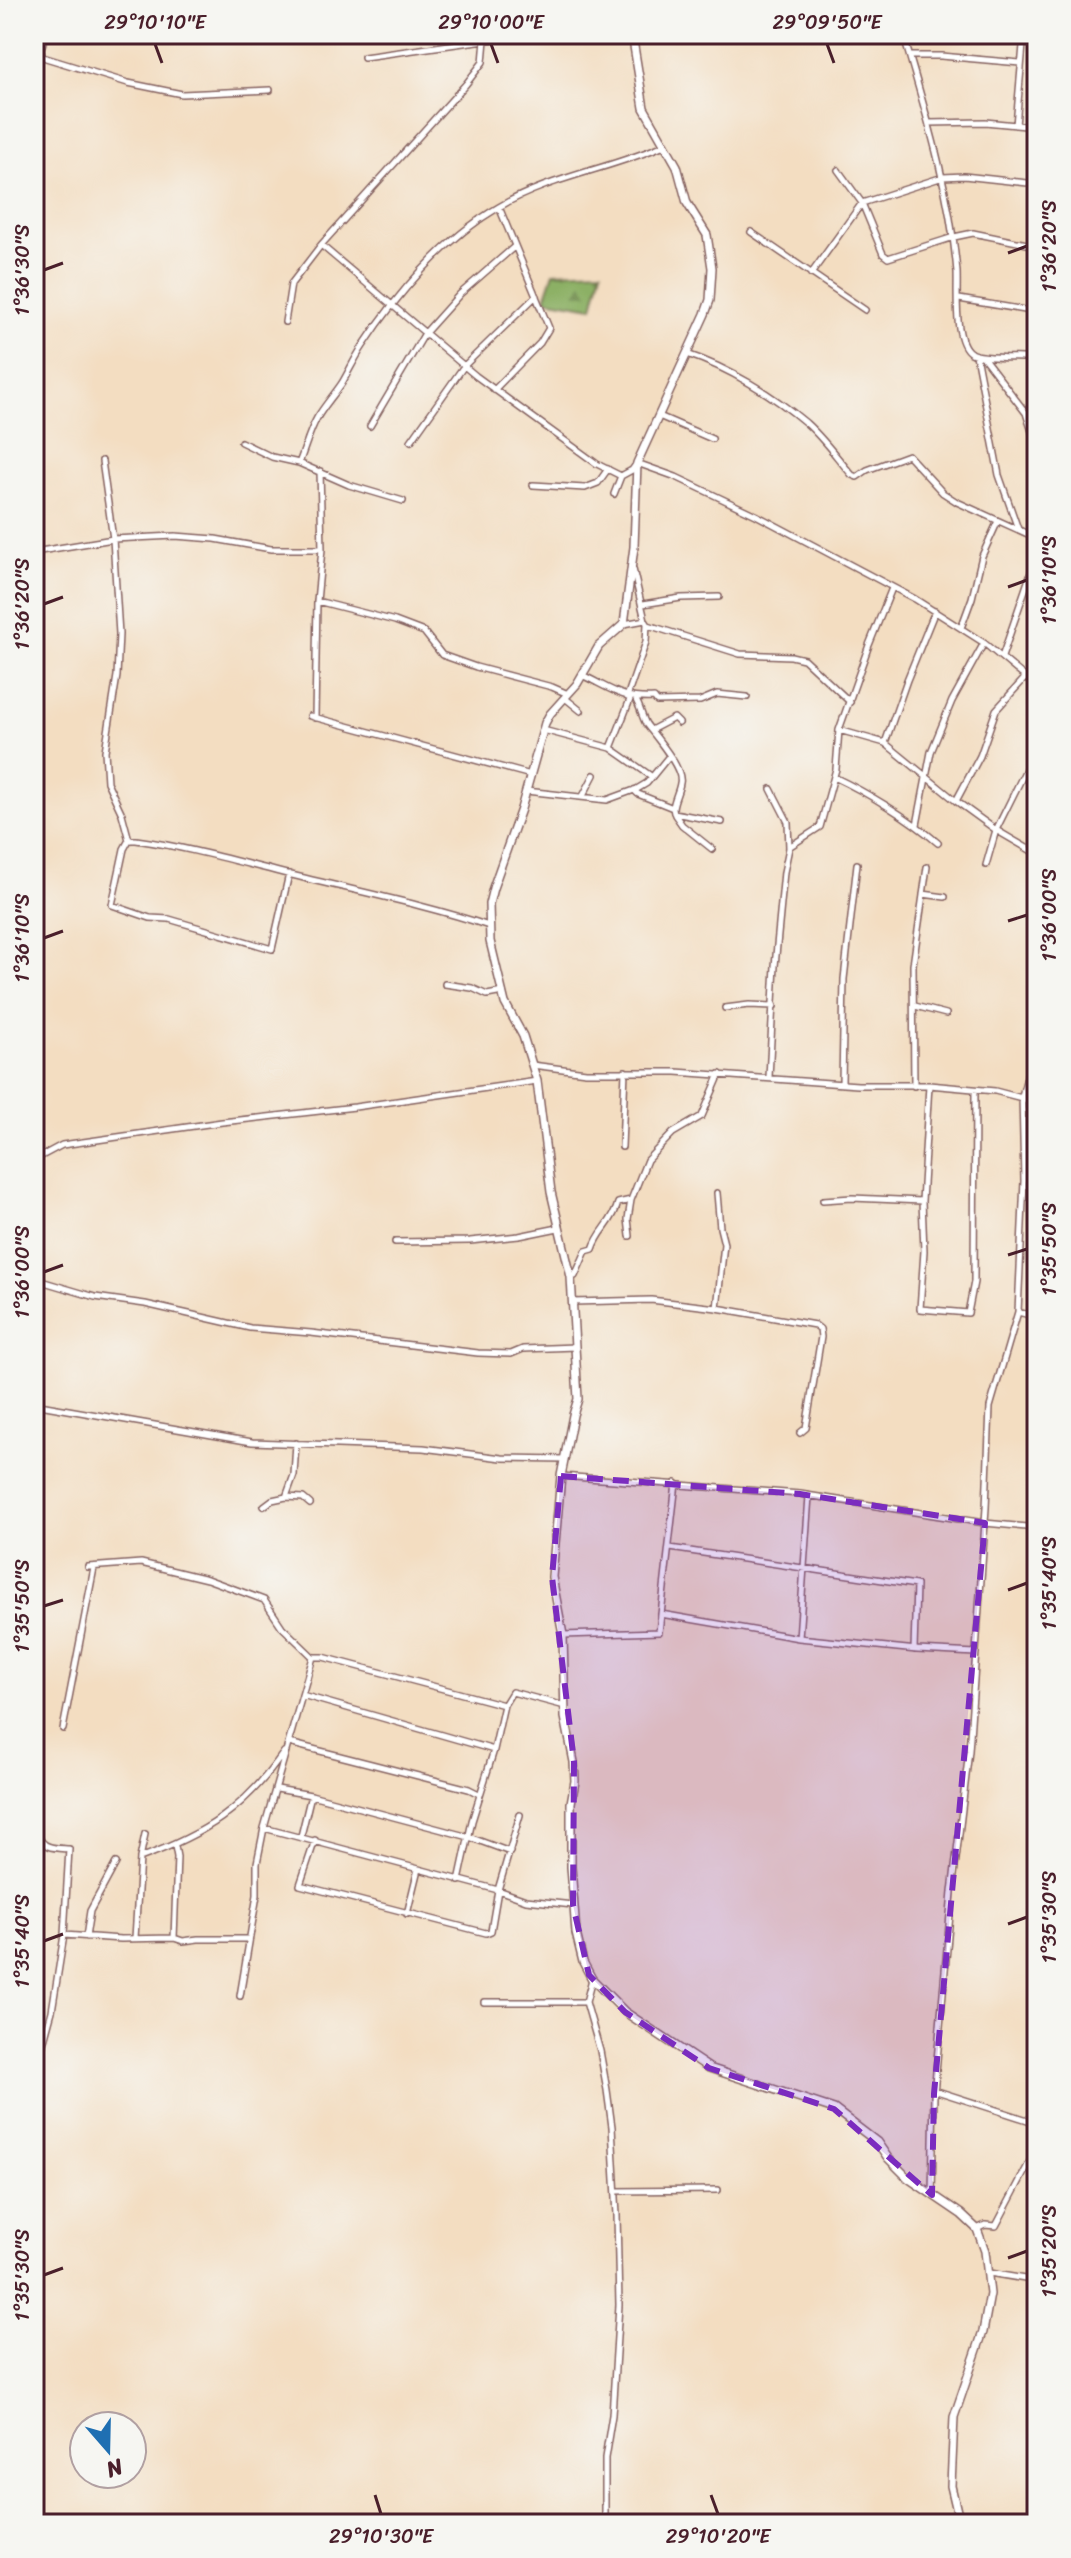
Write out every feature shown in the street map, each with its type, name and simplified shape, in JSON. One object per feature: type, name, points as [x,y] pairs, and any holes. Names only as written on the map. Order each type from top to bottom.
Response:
[{"type":"street","points":[[45,34],[42,56],[128,83],[182,94],[270,90]]},
{"type":"street","points":[[364,57],[485,40],[565,34]]},
{"type":"street","points":[[614,494],[621,476],[637,463],[710,300],[711,254],[707,235],[687,203],[681,176],[644,108],[632,34]]},
{"type":"street","points":[[903,34],[943,177],[954,237],[962,344],[971,354],[980,356],[1037,359]]},
{"type":"street","points":[[1016,125],[1024,34]]},
{"type":"street","points":[[285,322],[291,284],[321,245],[466,84],[483,62],[485,40]]},
{"type":"street","points":[[910,56],[1020,63]]},
{"type":"street","points":[[929,123],[985,122],[1037,127]]},
{"type":"street","points":[[299,463],[317,419],[363,346],[392,307],[449,243],[499,207],[542,188],[632,159],[664,145]]},
{"type":"street","points":[[838,170],[862,203],[883,254],[888,258],[954,237],[985,234],[1037,246]]},
{"type":"street","points":[[811,274],[862,203],[943,177],[964,176],[1037,184]]},
{"type":"street","points":[[494,390],[547,334],[549,328],[499,207]]},
{"type":"street","points":[[751,232],[865,310]]},
{"type":"street","points":[[321,245],[494,390],[621,476]]},
{"type":"street","points":[[370,426],[425,333],[460,294],[514,247]]},
{"type":"street","points":[[411,441],[464,366],[536,296]]},
{"type":"street","points":[[959,299],[1037,312]]},
{"type":"street","points":[[686,354],[712,364],[764,393],[795,415],[828,444],[857,477],[867,470],[908,455],[943,493],[1037,542]]},
{"type":"street","points":[[980,356],[1026,413],[1037,447]]},
{"type":"street","points":[[980,356],[999,475],[1018,530]]},
{"type":"street","points":[[1027,418],[1037,401]]},
{"type":"street","points":[[659,416],[712,439]]},
{"type":"street","points":[[241,442],[272,457],[299,463],[349,485],[403,501]]},
{"type":"street","points":[[102,461],[113,539],[119,634],[117,676],[105,751],[107,782],[122,814],[129,840],[124,849],[112,905],[150,918],[169,919],[272,949],[289,874]]},
{"type":"street","points":[[624,624],[636,529],[637,463]]},
{"type":"street","points":[[637,463],[676,477],[745,509],[935,611],[984,643],[1037,687]]},
{"type":"street","points":[[533,485],[585,488],[598,483],[608,469]]},
{"type":"street","points":[[320,471],[322,549],[313,717],[531,775]]},
{"type":"street","points":[[961,628],[982,556],[998,521]]},
{"type":"street","points":[[34,552],[113,539],[175,536],[271,549],[322,549]]},
{"type":"street","points":[[1002,657],[1037,555]]},
{"type":"street","points":[[611,748],[631,698],[646,642],[643,604],[632,566]]},
{"type":"street","points":[[789,848],[820,827],[834,777],[839,730],[892,588]]},
{"type":"street","points":[[643,604],[706,595],[719,597]]},
{"type":"street","points":[[317,601],[395,621],[424,632],[442,655],[552,687],[567,696],[581,711]]},
{"type":"street","points":[[885,743],[935,611]]},
{"type":"street","points":[[850,702],[804,659],[725,651],[662,631],[646,622],[624,624],[603,641],[567,696],[550,714],[493,888],[489,904],[490,927],[492,955],[505,1003],[523,1036],[537,1081],[551,1192],[571,1277],[578,1399],[561,1476],[552,1577],[563,1635],[565,1717],[574,1762],[570,1818],[573,1905],[583,1962],[592,1979],[625,2012],[709,2068],[834,2109],[877,2142],[908,2178],[961,2214],[977,2229],[985,2251],[990,2294],[983,2332],[954,2417],[951,2486],[960,2524]]},
{"type":"street","points":[[917,825],[931,752],[952,701],[984,643]]},
{"type":"street","points":[[582,675],[631,698],[654,698],[657,702],[700,701],[717,694],[747,697]]},
{"type":"street","points":[[956,801],[980,756],[996,710],[1026,677]]},
{"type":"street","points":[[631,698],[677,766],[681,782],[674,810],[682,825],[712,849]]},
{"type":"street","points":[[653,729],[674,718],[679,723]]},
{"type":"street","points":[[543,730],[611,748],[651,776]]},
{"type":"street","points":[[839,730],[885,743],[956,801],[1037,854]]},
{"type":"street","points":[[986,865],[996,830],[1037,747]]},
{"type":"street","points":[[526,791],[607,800],[647,783],[669,756]]},
{"type":"street","points":[[583,796],[594,775]]},
{"type":"street","points":[[834,777],[917,825],[938,843]]},
{"type":"street","points":[[769,1077],[784,872],[789,848],[788,822],[771,789]]},
{"type":"street","points":[[634,790],[674,810],[722,822]]},
{"type":"street","points":[[129,840],[188,848],[362,890],[490,927]]},
{"type":"street","points":[[842,1083],[844,979],[857,864]]},
{"type":"street","points":[[914,1086],[913,965],[927,867]]},
{"type":"street","points":[[923,894],[945,897]]},
{"type":"street","points":[[445,984],[472,988],[487,995],[503,992]]},
{"type":"street","points":[[725,1008],[774,1006]]},
{"type":"street","points":[[915,1006],[946,1014]]},
{"type":"street","points":[[932,2195],[934,2090],[976,1653],[990,1407],[1018,1312],[1024,1181],[1022,1096],[1037,1039]]},
{"type":"street","points":[[531,1065],[586,1072],[720,1074],[842,1083],[929,1085],[995,1091],[1037,1102]]},
{"type":"street","points":[[622,1147],[625,1071]]},
{"type":"street","points":[[630,1236],[628,1219],[631,1200],[647,1160],[673,1133],[702,1116],[720,1074]]},
{"type":"street","points":[[34,1160],[62,1145],[537,1081]]},
{"type":"street","points":[[929,1085],[920,1309],[968,1313],[974,1282],[975,1090]]},
{"type":"street","points":[[717,1193],[724,1244],[717,1308]]},
{"type":"street","points":[[571,1277],[575,1276],[586,1251],[593,1249],[596,1237],[614,1218],[618,1203],[631,1200]]},
{"type":"street","points":[[823,1200],[922,1201]]},
{"type":"street","points":[[395,1242],[470,1241],[558,1228]]},
{"type":"street","points":[[34,1279],[95,1297],[183,1312],[250,1328],[478,1353],[511,1354],[523,1349],[575,1347]]},
{"type":"street","points":[[572,1302],[651,1300],[815,1325],[820,1329],[806,1428],[800,1433]]},
{"type":"street","points":[[1018,1312],[1037,1317]]},
{"type":"street","points":[[34,1404],[252,1442],[423,1448],[502,1458],[566,1459]]},
{"type":"street","points":[[286,1497],[294,1475],[296,1443]]},
{"type":"street","points":[[561,1476],[809,1495],[985,1523],[1037,1528]]},
{"type":"street","points":[[563,1635],[659,1632],[676,1483]]},
{"type":"street","points":[[799,1638],[809,1495]]},
{"type":"street","points":[[264,1506],[272,1500],[286,1497],[303,1498],[310,1504]]},
{"type":"street","points":[[670,1548],[916,1585],[914,1650]]},
{"type":"street","points":[[63,1729],[91,1567],[141,1563],[207,1579],[264,1600],[282,1627],[313,1657],[323,1657],[504,1705]]},
{"type":"street","points":[[661,1614],[799,1638],[976,1653]]},
{"type":"street","points":[[240,1996],[257,1895],[257,1863],[264,1828],[313,1657]]},
{"type":"street","points":[[459,1881],[504,1705],[512,1692],[565,1706]]},
{"type":"street","points":[[302,1695],[494,1750]]},
{"type":"street","points":[[289,1743],[479,1794]]},
{"type":"street","points":[[140,1858],[175,1846],[204,1831],[230,1812],[265,1780],[286,1750]]},
{"type":"street","points":[[277,1789],[311,1795],[469,1837],[510,1852]]},
{"type":"street","points":[[301,1836],[311,1795]]},
{"type":"street","points":[[315,1840],[300,1885],[486,1933],[491,1931],[498,1890],[520,1815]]},
{"type":"street","points":[[264,1828],[526,1900],[573,1905]]},
{"type":"street","points":[[34,1834],[49,1848],[69,1849],[64,1935],[52,2011],[34,2077]]},
{"type":"street","points":[[135,1938],[140,1858],[145,1834]]},
{"type":"street","points":[[174,1938],[175,1846]]},
{"type":"street","points":[[86,1937],[90,1911],[116,1863]]},
{"type":"street","points":[[407,1914],[418,1869]]},
{"type":"street","points":[[64,1935],[174,1938],[183,1941],[248,1939]]},
{"type":"street","points":[[592,1979],[586,2002],[600,2051],[612,2127],[619,2305],[612,2415],[605,2458],[605,2524]]},
{"type":"street","points":[[484,2002],[586,2002]]},
{"type":"street","points":[[934,2090],[1037,2123]]},
{"type":"street","points":[[977,2229],[985,2225],[996,2226],[1037,2148]]},
{"type":"street","points":[[616,2191],[718,2190]]},
{"type":"street","points":[[989,2273],[1037,2281]]},
{"type":"highlighted area","points":[[561,1476],[800,1494],[985,1523],[934,2094],[932,2195],[834,2109],[709,2068],[625,2012],[589,1975],[573,1905],[574,1762],[552,1577]]},
{"type":"green space","points":[[602,270],[593,307],[545,299],[554,272]]}]
